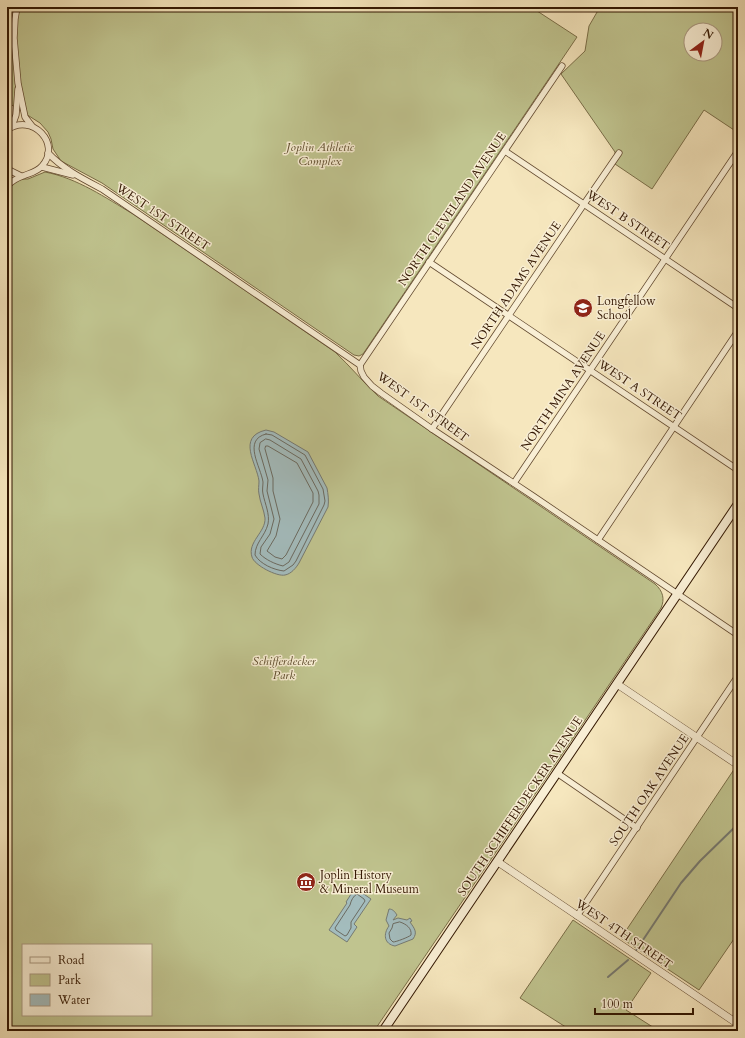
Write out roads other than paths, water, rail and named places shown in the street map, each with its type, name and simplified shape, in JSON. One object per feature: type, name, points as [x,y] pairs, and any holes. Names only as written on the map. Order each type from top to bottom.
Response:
[{"type":"main road","name":"SOUTH SCHIFFERDECKER AVENUE","points":[[382,1031],[498,862],[738,504]]},
{"type":"street","points":[[17,7],[14,38],[18,83],[25,117],[32,126]]},
{"type":"street","name":"NORTH CLEVELAND AVENUE","points":[[360,365],[562,66]]},
{"type":"street","points":[[12,126],[16,115],[18,83]]},
{"type":"street","points":[[7,130],[12,126],[22,124],[32,126],[39,130],[45,137],[48,144],[48,153],[42,166],[35,172],[21,176],[7,186]]},
{"type":"street","name":"WEST B STREET","points":[[505,151],[738,308]]},
{"type":"street","name":"NORTH MINA AVENUE","points":[[514,483],[738,152]]},
{"type":"street","name":"WEST 1ST STREET","points":[[48,153],[59,164],[102,189],[360,365],[360,370],[372,386],[432,429],[738,635]]},
{"type":"street","name":"NORTH ADAMS AVENUE","points":[[432,429],[619,153]]},
{"type":"street","name":"WEST 1ST STREET","points":[[42,166],[81,178]]},
{"type":"street","points":[[7,169],[21,176]]},
{"type":"street","name":"WEST A STREET","points":[[429,262],[738,470]]},
{"type":"street","points":[[598,540],[738,332]]},
{"type":"street","name":"SOUTH OAK AVENUE","points":[[577,916],[698,738],[738,676]]},
{"type":"street","points":[[617,684],[738,765]]},
{"type":"street","points":[[557,773],[637,828]]},
{"type":"street","name":"WEST 4TH STREET","points":[[498,862],[738,1024]]},
{"type":"water","points":[[266,430],[274,432],[308,452],[327,488],[328,495],[328,507],[299,563],[293,570],[285,575],[277,574],[261,567],[252,557],[251,552],[254,542],[263,528],[265,518],[260,500],[259,481],[250,452],[250,445],[252,439],[257,434]]},
{"type":"water","points":[[355,888],[371,899],[354,924],[357,927],[347,942],[329,930]]},
{"type":"water","points":[[389,909],[393,910],[397,915],[393,920],[398,918],[407,920],[410,918],[412,921],[410,922],[415,932],[413,939],[395,946],[391,945],[387,941],[385,935],[389,926],[386,920]]},
{"type":"waterway","points":[[635,952],[681,883],[700,861],[738,824]]},
{"type":"waterway","points":[[608,977],[628,960]]},
{"type":"place","name":"Longfellow School","points":[[583,308]]},
{"type":"place","name":"Joplin History & Mineral Museum","points":[[306,882]]},
{"type":"park label","name":"Joplin Athletic Complex","points":[[320,154]]},
{"type":"park label","name":"Schifferdecker Park","points":[[284,668]]}]
